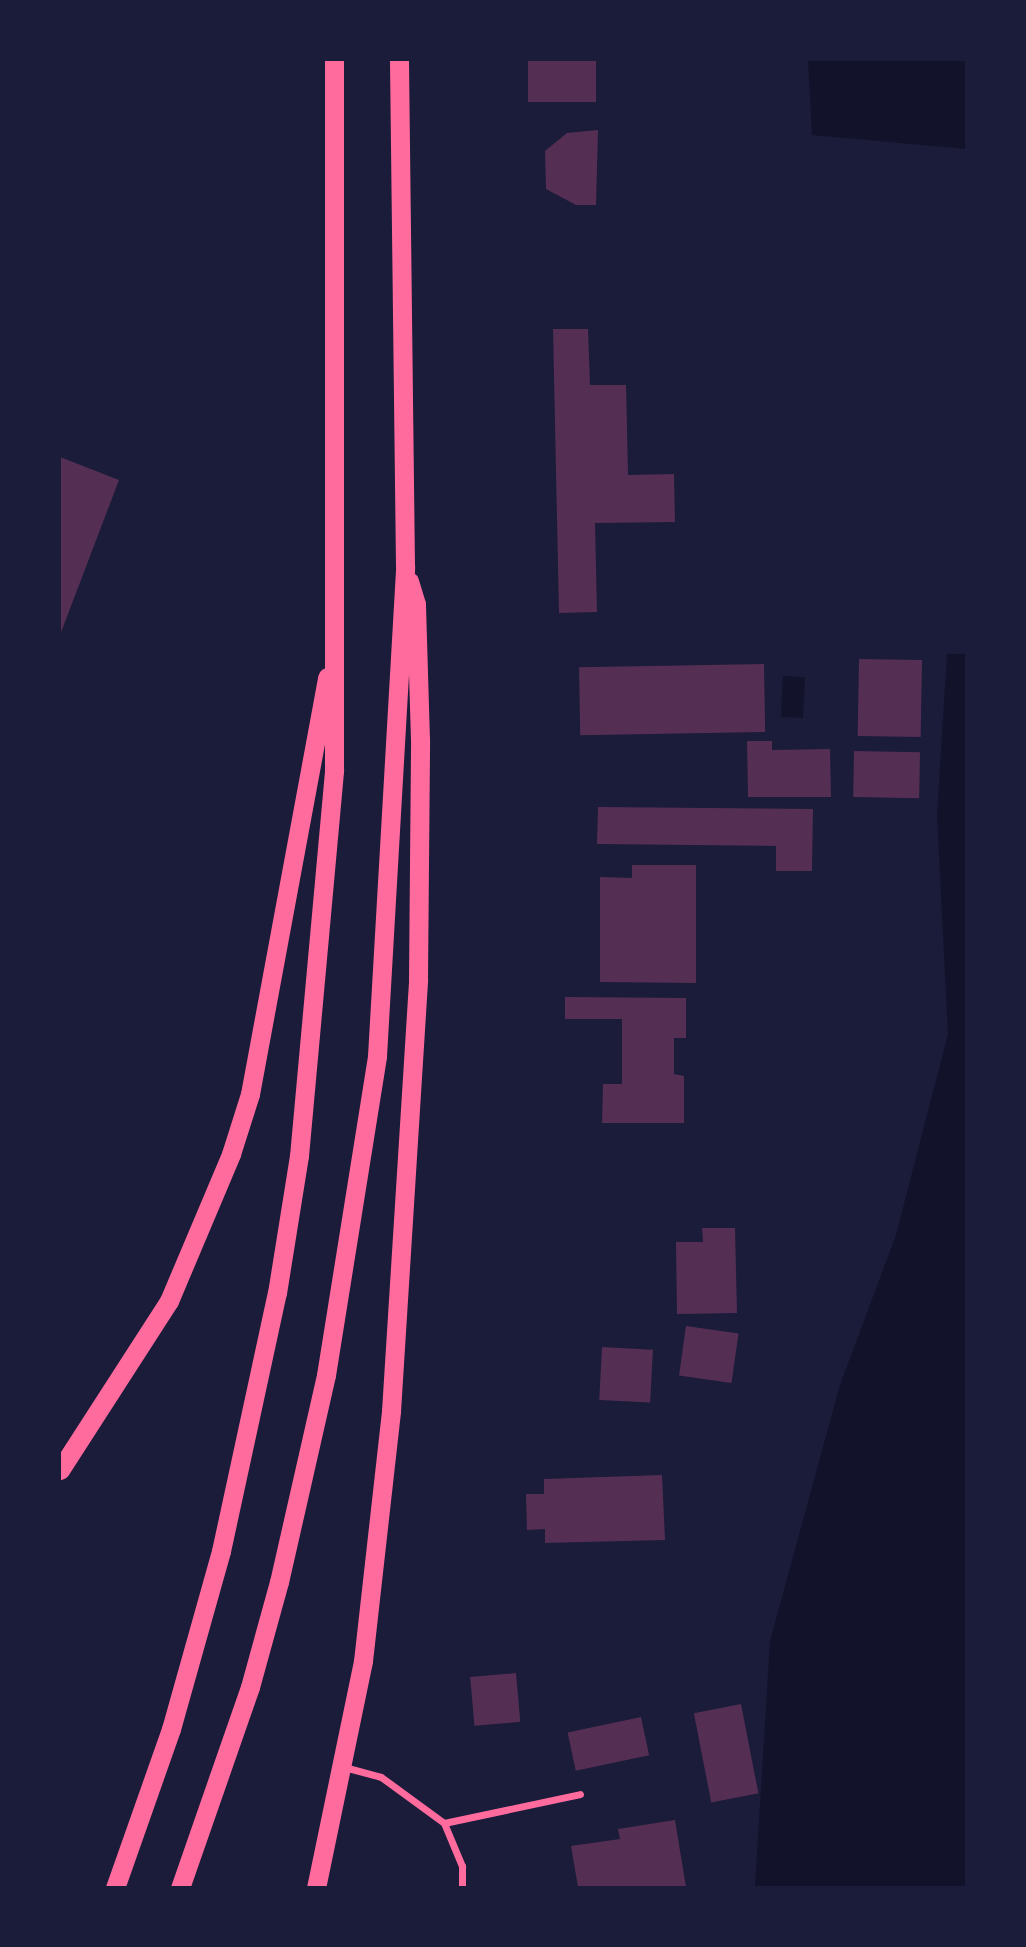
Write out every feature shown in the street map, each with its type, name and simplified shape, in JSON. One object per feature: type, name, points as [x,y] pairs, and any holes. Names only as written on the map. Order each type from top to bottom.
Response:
[{"type":"highway","points":[[115,1888],[196,1648],[277,1293],[330,861],[336,632],[334,60]]},
{"type":"highway","points":[[180,1888],[242,1712],[279,1582],[352,1229],[386,955],[405,567],[399,60]]},
{"type":"highway","points":[[316,1888],[344,1767],[363,1661],[391,1411],[418,979],[416,604],[405,567]]},
{"type":"highway","points":[[60,1470],[169,1301],[231,1154],[250,1094],[336,632]]},
{"type":"street","points":[[344,1767],[381,1777],[444,1823],[462,1866],[462,1888]]},
{"type":"street","points":[[444,1823],[580,1794]]},
{"type":"shaded area","points":[[808,60],[966,60],[966,149],[812,135]]},
{"type":"shaded area","points":[[947,654],[967,654],[966,1887],[755,1887],[770,1641],[840,1385],[896,1235],[948,1034],[937,816]]},
{"type":"shaded area","points":[[783,676],[805,677],[803,718],[781,717]]},
{"type":"building","points":[[528,60],[596,60],[596,102],[528,102]]},
{"type":"building","points":[[598,130],[596,205],[576,205],[546,189],[545,151],[567,133]]},
{"type":"building","points":[[553,329],[588,329],[590,385],[626,385],[628,475],[674,474],[675,522],[595,523],[597,612],[559,613]]},
{"type":"building","points":[[60,457],[119,480],[60,635]]},
{"type":"building","points":[[859,659],[922,660],[921,737],[858,736]]},
{"type":"building","points":[[764,664],[765,732],[580,735],[579,667]]},
{"type":"building","points":[[747,741],[772,741],[772,750],[830,749],[831,797],[748,797]]},
{"type":"building","points":[[854,751],[920,752],[919,798],[853,797]]},
{"type":"building","points":[[598,807],[813,809],[812,871],[776,871],[776,846],[597,844]]},
{"type":"building","points":[[632,865],[696,865],[696,983],[600,982],[600,877],[632,878]]},
{"type":"building","points":[[565,997],[686,998],[686,1038],[674,1038],[674,1074],[684,1076],[684,1123],[602,1123],[603,1084],[622,1084],[622,1019],[565,1019]]},
{"type":"building","points":[[702,1228],[735,1228],[737,1313],[677,1314],[676,1242],[703,1242]]},
{"type":"building","points":[[686,1326],[738,1333],[732,1383],[679,1376]]},
{"type":"building","points":[[602,1347],[653,1350],[650,1403],[599,1400]]},
{"type":"building","points":[[662,1475],[665,1540],[545,1543],[545,1529],[527,1530],[526,1494],[544,1494],[544,1479]]},
{"type":"building","points":[[516,1673],[520,1722],[474,1726],[470,1677]]},
{"type":"building","points":[[741,1704],[758,1793],[711,1802],[694,1713]]},
{"type":"building","points":[[641,1717],[649,1755],[576,1771],[568,1733]]},
{"type":"building","points":[[675,1820],[686,1887],[578,1887],[571,1846],[620,1839],[618,1829]]}]
